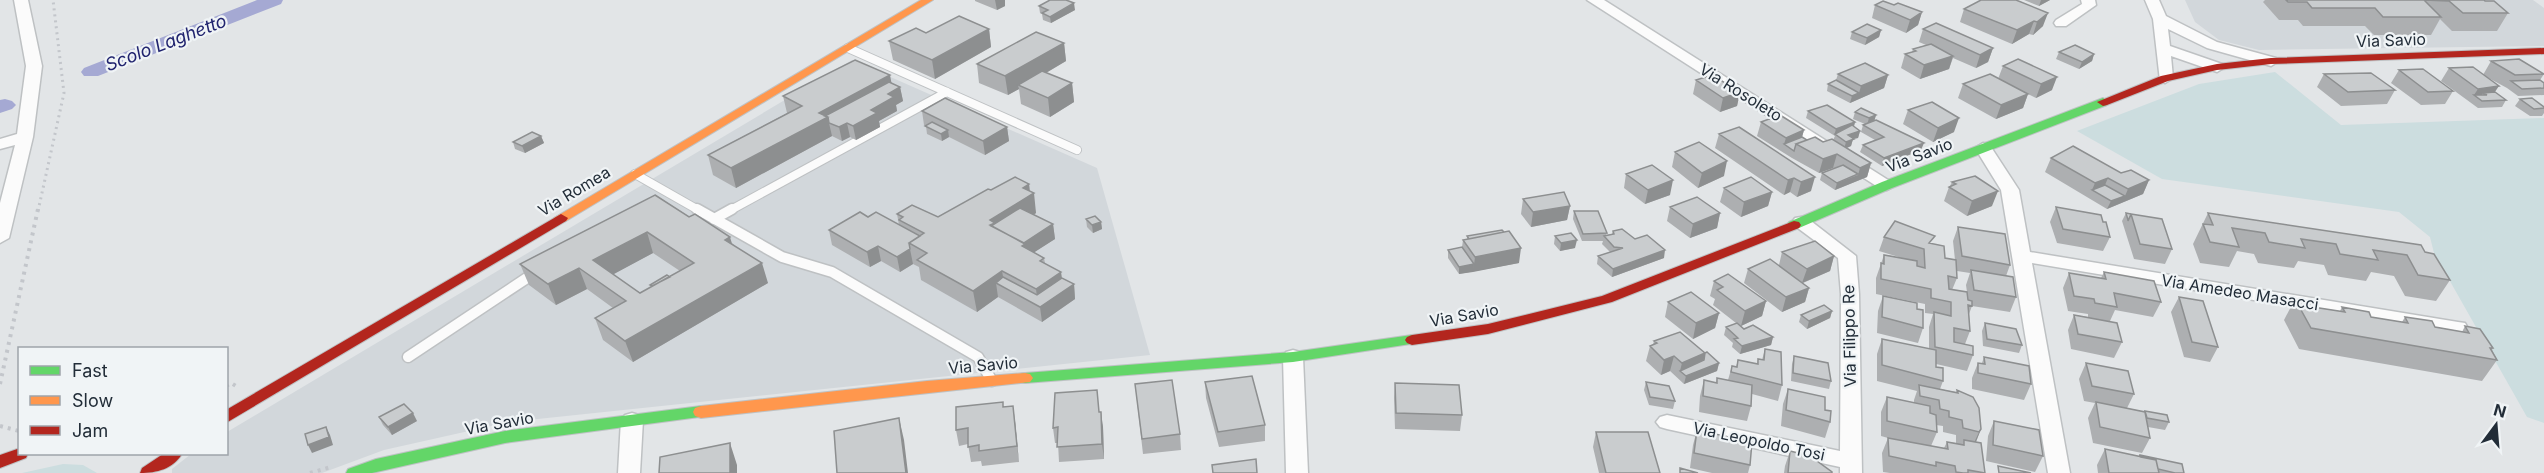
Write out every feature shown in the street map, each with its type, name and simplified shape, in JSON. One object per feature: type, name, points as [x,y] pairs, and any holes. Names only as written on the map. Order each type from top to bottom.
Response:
[{"type":"street","points":[[0,238],[25,137],[33,66],[21,0]]},
{"type":"street","name":"Via Romea","points":[[230,415],[928,0]]},
{"type":"street","name":"Via Rosoleto","points":[[1594,0],[1887,185]]},
{"type":"street","points":[[2061,23],[2089,5],[2088,0]]},
{"type":"street","points":[[2152,0],[2160,19],[2165,78]]},
{"type":"street","points":[[2160,19],[2212,45],[2271,61]]},
{"type":"street","points":[[2212,45],[2217,67]]},
{"type":"street","points":[[2164,49],[2217,67]]},
{"type":"street","name":"Via Savio","points":[[354,473],[376,465],[505,437],[632,420],[992,381],[1293,357],[1488,329],[1606,299],[1801,222],[1887,185],[2165,78],[2217,67],[2271,61],[2544,51]]},
{"type":"street","points":[[0,144],[25,137]]},
{"type":"street","points":[[1983,148],[2010,190],[2058,473]]},
{"type":"street","name":"Via Filippo Re","points":[[1801,222],[1846,256],[1850,294],[1851,467]]},
{"type":"street","name":"Via Amedeo Masacci","points":[[2022,256],[2458,328]]},
{"type":"street","points":[[1293,357],[1297,473]]},
{"type":"street","points":[[629,473],[632,420]]},
{"type":"street","name":"Via Leopoldo Tosi","points":[[1667,422],[1851,467]]},
{"type":"street","points":[[144,456],[147,472],[171,455]]},
{"type":"lane","points":[[848,48],[1077,150]]},
{"type":"lane","points":[[714,219],[947,92]]},
{"type":"lane","points":[[635,174],[782,257],[832,272],[978,357],[992,381]]},
{"type":"lane","points":[[655,198],[665,192]]},
{"type":"lane","points":[[408,357],[544,268]]},
{"type":"path","points":[[0,384],[64,93],[53,0]]},
{"type":"path","points":[[0,426],[18,430]]},
{"type":"path","points":[[310,473],[340,464]]},
{"type":"shaded area","points":[[2185,0],[2533,0],[2544,8],[2544,46],[2259,50],[2219,40],[2195,22]]},
{"type":"shaded area","points":[[852,60],[1097,168],[1150,355],[509,422],[384,450],[322,473],[172,473],[172,469],[190,455],[228,455],[228,431]]},
{"type":"shaded area","points":[[2275,72],[2341,125],[2544,118],[2544,423],[2527,417],[2434,253],[2430,237],[2399,212],[2162,179],[2077,131],[2199,84]]},
{"type":"shaded area","points":[[63,464],[83,465],[97,473],[22,473]]},
{"type":"building","points":[[1050,0],[1066,0],[1074,3],[1050,17],[1042,13],[1048,10],[1039,6]]},
{"type":"building","points":[[1981,0],[2016,0],[2048,13],[2037,22],[2034,21],[2017,30],[1964,9]]},
{"type":"building","points":[[2286,0],[2424,0],[2441,17],[2383,17],[2375,8],[2312,8],[2307,2],[2288,2]]},
{"type":"building","points":[[2424,0],[2494,1],[2508,13],[2463,13],[2449,1]]},
{"type":"building","points":[[1883,1],[1894,5],[1898,3],[1922,12],[1910,20],[1875,5]]},
{"type":"building","points":[[959,16],[989,29],[932,60],[889,41],[916,28],[926,33]]},
{"type":"building","points":[[1936,23],[1993,48],[1980,55],[1923,29]]},
{"type":"building","points":[[1867,24],[1881,30],[1867,38],[1852,32]]},
{"type":"building","points":[[1036,32],[1064,43],[1005,76],[977,64]]},
{"type":"building","points":[[1931,44],[1953,56],[1924,65],[1905,54],[1916,51],[1913,49]]},
{"type":"building","points":[[2075,45],[2094,54],[2082,62],[2059,52]]},
{"type":"building","points":[[2018,59],[2057,77],[2041,84],[2003,66]]},
{"type":"building","points":[[2519,59],[2544,74],[2515,75],[2491,61]]},
{"type":"building","points":[[855,60],[890,75],[819,113],[828,117],[731,168],[708,155],[802,106],[783,96]]},
{"type":"building","points":[[1865,63],[1888,75],[1861,86],[1838,74]]},
{"type":"building","points":[[2473,67],[2499,86],[2478,89],[2449,68]]},
{"type":"building","points":[[2423,69],[2453,91],[2428,92],[2399,70]]},
{"type":"building","points":[[1042,71],[1072,83],[1048,98],[1018,85]]},
{"type":"building","points":[[2371,73],[2395,90],[2348,92],[2324,74]]},
{"type":"building","points":[[1990,74],[2028,94],[2001,105],[1963,84]]},
{"type":"building","points":[[1712,75],[1740,92],[1723,98],[1696,80]]},
{"type":"building","points":[[1836,80],[1859,93],[1852,96],[1828,84]]},
{"type":"building","points":[[2540,80],[2544,83],[2544,88],[2522,89],[2511,81]]},
{"type":"building","points":[[889,82],[900,87],[888,94],[894,97],[871,110],[877,113],[853,126],[847,123],[839,127],[829,123],[828,117],[825,116]]},
{"type":"building","points":[[2495,92],[2506,100],[2482,101],[2474,95],[2487,95],[2483,93]]},
{"type":"building","points":[[945,98],[1007,127],[983,141],[922,111]]},
{"type":"building","points":[[2532,98],[2544,108],[2534,109],[2520,99]]},
{"type":"building","points":[[1932,102],[1959,118],[1938,128],[1908,110]]},
{"type":"building","points":[[1827,105],[1855,122],[1836,129],[1808,111]]},
{"type":"building","points":[[1861,108],[1876,115],[1869,118],[1855,112]]},
{"type":"building","points":[[1780,115],[1804,130],[1786,138],[1761,122]]},
{"type":"building","points":[[1876,120],[1924,143],[1884,158],[1863,145],[1884,137],[1863,125]]},
{"type":"building","points":[[932,122],[948,130],[941,134],[925,126]]},
{"type":"building","points":[[1852,125],[1860,131],[1848,135],[1854,139],[1846,142],[1835,134]]},
{"type":"building","points":[[1739,127],[1815,177],[1801,182],[1794,178],[1788,180],[1719,134]]},
{"type":"building","points":[[532,132],[541,136],[522,146],[513,142]]},
{"type":"building","points":[[1802,137],[1807,140],[1796,144],[1794,151],[1784,144]]},
{"type":"building","points":[[1815,137],[1823,142],[1832,139],[1871,163],[1860,168],[1837,154],[1823,159],[1796,144]]},
{"type":"building","points":[[1699,142],[1727,161],[1702,173],[1675,152]]},
{"type":"building","points":[[2073,146],[2121,173],[2131,170],[2149,180],[2128,189],[2108,178],[2095,183],[2051,158]]},
{"type":"building","points":[[1652,165],[1673,180],[1648,190],[1626,174]]},
{"type":"building","points":[[1843,165],[1858,174],[1837,183],[1822,173]]},
{"type":"building","points":[[1975,176],[1998,191],[1972,201],[1949,187],[1956,184],[1952,182]]},
{"type":"building","points":[[1015,177],[1029,184],[1023,188],[1034,193],[990,220],[995,223],[990,225],[1025,244],[1022,246],[1044,258],[1040,261],[1061,272],[1036,289],[1002,271],[973,291],[917,260],[927,253],[909,243],[924,233],[899,220],[903,217],[897,214],[912,205],[938,217]]},
{"type":"building","points":[[1751,177],[1772,192],[1744,202],[1724,188]]},
{"type":"building","points":[[2105,185],[2125,196],[2111,201],[2092,190]]},
{"type":"building","points":[[1564,192],[1570,206],[1533,212],[1523,199]]},
{"type":"building","points":[[655,195],[689,217],[695,214],[730,237],[725,240],[762,263],[625,341],[595,318],[626,301],[579,268],[548,284],[520,264]],"holes":[[[647,232],[694,263],[640,293],[593,260]]]},
{"type":"building","points":[[1697,197],[1720,213],[1693,224],[1670,207]]},
{"type":"building","points":[[2056,207],[2101,215],[2103,222],[2106,222],[2110,237],[2063,229]]},
{"type":"building","points":[[1020,208],[1053,224],[1024,243],[991,226]]},
{"type":"building","points":[[1574,211],[1598,211],[1607,233],[1583,234]]},
{"type":"building","points":[[860,212],[868,217],[876,212],[920,236],[909,243],[910,249],[897,257],[878,246],[867,252],[829,230]]},
{"type":"building","points":[[2208,213],[2421,245],[2425,252],[2434,254],[2450,280],[2418,275],[2407,255],[2373,250],[2378,260],[2340,254],[2336,244],[2301,239],[2305,248],[2269,242],[2265,233],[2232,228],[2239,247],[2210,242],[2203,224],[2213,225]]},
{"type":"building","points":[[2131,214],[2162,219],[2172,249],[2140,244]]},
{"type":"building","points":[[1095,216],[1101,222],[1092,225],[1086,219]]},
{"type":"building","points":[[1895,221],[1935,236],[1929,243],[1944,246],[1945,258],[1956,260],[1957,278],[1948,276],[1949,289],[1967,292],[1972,306],[1968,305],[1970,331],[1954,328],[1954,342],[1973,346],[1973,355],[1935,347],[1934,312],[1951,316],[1951,302],[1931,298],[1931,289],[1881,279],[1881,263],[1884,264],[1884,255],[1917,261],[1917,266],[1925,268],[1924,249],[1884,237]]},
{"type":"building","points":[[1958,227],[2005,234],[2010,265],[1962,256]]},
{"type":"building","points":[[1622,229],[1635,239],[1647,235],[1665,250],[1613,269],[1598,256],[1623,248],[1614,247],[1604,236]]},
{"type":"building","points":[[1502,230],[1504,232],[1469,239],[1467,236]]},
{"type":"building","points":[[1509,231],[1521,248],[1475,257],[1463,240]]},
{"type":"building","points":[[1571,233],[1577,240],[1561,243],[1555,236]]},
{"type":"building","points":[[1815,241],[1834,256],[1807,269],[1782,252]]},
{"type":"building","points":[[1462,247],[1474,264],[1459,267],[1448,250]]},
{"type":"building","points":[[1770,259],[1809,288],[1786,297],[1748,269]]},
{"type":"building","points":[[1971,270],[2013,277],[2016,297],[1974,290]]},
{"type":"building","points":[[2104,272],[2154,281],[2161,302],[2114,293],[2117,307],[2095,303],[2094,299],[2074,296],[2069,273],[2106,279]]},
{"type":"building","points":[[1728,274],[1766,301],[1745,311],[1717,290],[1723,287],[1714,281]]},
{"type":"building","points":[[667,275],[670,277],[650,285]]},
{"type":"building","points":[[1003,277],[1037,295],[1062,278],[1074,284],[1040,307],[996,283]]},
{"type":"building","points":[[1691,292],[1719,313],[1696,323],[1668,302]]},
{"type":"building","points":[[1883,296],[1917,303],[1917,309],[1923,310],[1923,328],[1882,317]]},
{"type":"building","points":[[2179,297],[2203,301],[2218,347],[2192,342]]},
{"type":"building","points":[[2295,299],[2310,301],[2313,307],[2345,312],[2342,307],[2369,312],[2371,317],[2408,323],[2405,317],[2432,321],[2435,327],[2469,333],[2465,326],[2480,329],[2493,348],[2490,348],[2497,360],[2311,328]]},
{"type":"building","points":[[1824,305],[1832,311],[1809,321],[1801,315]]},
{"type":"building","points":[[2074,315],[2117,323],[2122,342],[2078,334]]},
{"type":"building","points":[[1737,323],[1744,329],[1753,325],[1773,337],[1742,346],[1734,339],[1738,338],[1726,327]]},
{"type":"building","points":[[1985,323],[2016,329],[2022,345],[1987,339]]},
{"type":"building","points":[[1680,332],[1705,353],[1682,363],[1674,356],[1664,360],[1650,346],[1657,343],[1654,341]]},
{"type":"building","points":[[1882,339],[1936,350],[1936,367],[1943,368],[1943,381],[1882,365]]},
{"type":"building","points":[[1765,349],[1781,352],[1782,385],[1731,372],[1732,366],[1737,367],[1738,360],[1758,364],[1758,359],[1764,360]]},
{"type":"building","points":[[1707,352],[1719,363],[1686,376],[1680,371],[1704,360]]},
{"type":"building","points":[[1794,356],[1828,363],[1831,381],[1793,373]]},
{"type":"building","points":[[1984,357],[2029,366],[2031,384],[1978,373],[1978,363],[1985,364]]},
{"type":"building","points":[[2086,363],[2128,371],[2134,394],[2092,386]]},
{"type":"building","points":[[1252,376],[1265,425],[1218,432],[1205,382]]},
{"type":"building","points":[[1717,378],[1752,385],[1751,406],[1703,396],[1704,380],[1717,383]]},
{"type":"building","points":[[1172,380],[1180,434],[1142,439],[1135,384]]},
{"type":"building","points":[[1646,382],[1669,386],[1675,401],[1650,397]]},
{"type":"building","points":[[1395,383],[1459,385],[1462,415],[1396,413]]},
{"type":"building","points":[[1919,385],[1958,393],[1957,390],[1973,397],[1979,408],[1981,429],[1979,432],[1963,428],[1962,420],[1949,417],[1949,411],[1940,409],[1939,400],[1920,396]]},
{"type":"building","points":[[1788,389],[1825,397],[1825,410],[1831,411],[1830,422],[1786,410]]},
{"type":"building","points":[[1097,390],[1099,412],[1101,412],[1102,444],[1057,447],[1058,427],[1053,428],[1055,393]]},
{"type":"building","points":[[1887,397],[1930,406],[1930,413],[1936,415],[1937,432],[1887,421]]},
{"type":"building","points":[[1003,402],[1003,407],[1013,406],[1017,446],[979,451],[979,445],[968,447],[968,428],[956,430],[956,407]]},
{"type":"building","points":[[2096,402],[2145,412],[2150,438],[2100,427]]},
{"type":"building","points":[[404,404],[413,413],[388,427],[379,417]]},
{"type":"building","points":[[2145,411],[2167,415],[2169,422],[2147,418]]},
{"type":"building","points":[[899,418],[906,473],[837,473],[834,431]]},
{"type":"building","points":[[1994,421],[2039,430],[2043,456],[1993,445]]},
{"type":"building","points":[[326,427],[329,437],[308,445],[305,434]]},
{"type":"building","points":[[1697,430],[1752,442],[1750,465],[1694,453]]},
{"type":"building","points":[[1596,432],[1648,432],[1660,473],[1606,473]]},
{"type":"building","points":[[1888,438],[1948,449],[1947,442],[1964,445],[1964,440],[1981,443],[1985,473],[1968,470],[1968,473],[1956,472],[1955,466],[1936,462],[1936,466],[1889,456]]},
{"type":"building","points":[[730,443],[730,473],[659,473],[660,457]]},
{"type":"building","points":[[2105,449],[2156,460],[2159,473],[2109,473]]},
{"type":"building","points":[[1790,451],[1810,456],[1832,473],[1788,473]]},
{"type":"building","points":[[2140,455],[2182,464],[2184,473],[2158,469],[2156,460],[2140,457]]},
{"type":"building","points":[[1256,459],[1257,473],[1213,473],[1212,465]]},
{"type":"building","points":[[1998,466],[2031,473],[1999,473]]},
{"type":"building","points":[[1680,468],[1698,473],[1680,473]]},
{"type":"waterway","name":"Scolo Laghetto","points":[[91,72],[274,0]]},
{"type":"waterway","name":"Scolo Laghetto","points":[[0,107],[5,105]]},
{"type":"traffic: fast","points":[[1794,225],[1887,185],[2103,102]]},
{"type":"traffic: fast","points":[[1025,378],[1293,357],[1412,340]]},
{"type":"traffic: fast","points":[[354,473],[376,465],[505,437],[701,412]]},
{"type":"traffic: slow","points":[[561,218],[928,0]]},
{"type":"traffic: slow","points":[[701,412],[927,386],[1025,378]]},
{"type":"traffic: jam","points":[[2103,102],[2165,78],[2217,67],[2271,61],[2544,51]]},
{"type":"traffic: jam","points":[[228,417],[561,218]]},
{"type":"traffic: jam","points":[[1412,340],[1488,329],[1607,299],[1794,225]]},
{"type":"traffic: jam","points":[[0,462],[18,455]]},
{"type":"traffic: jam","points":[[148,472],[173,455]]}]
